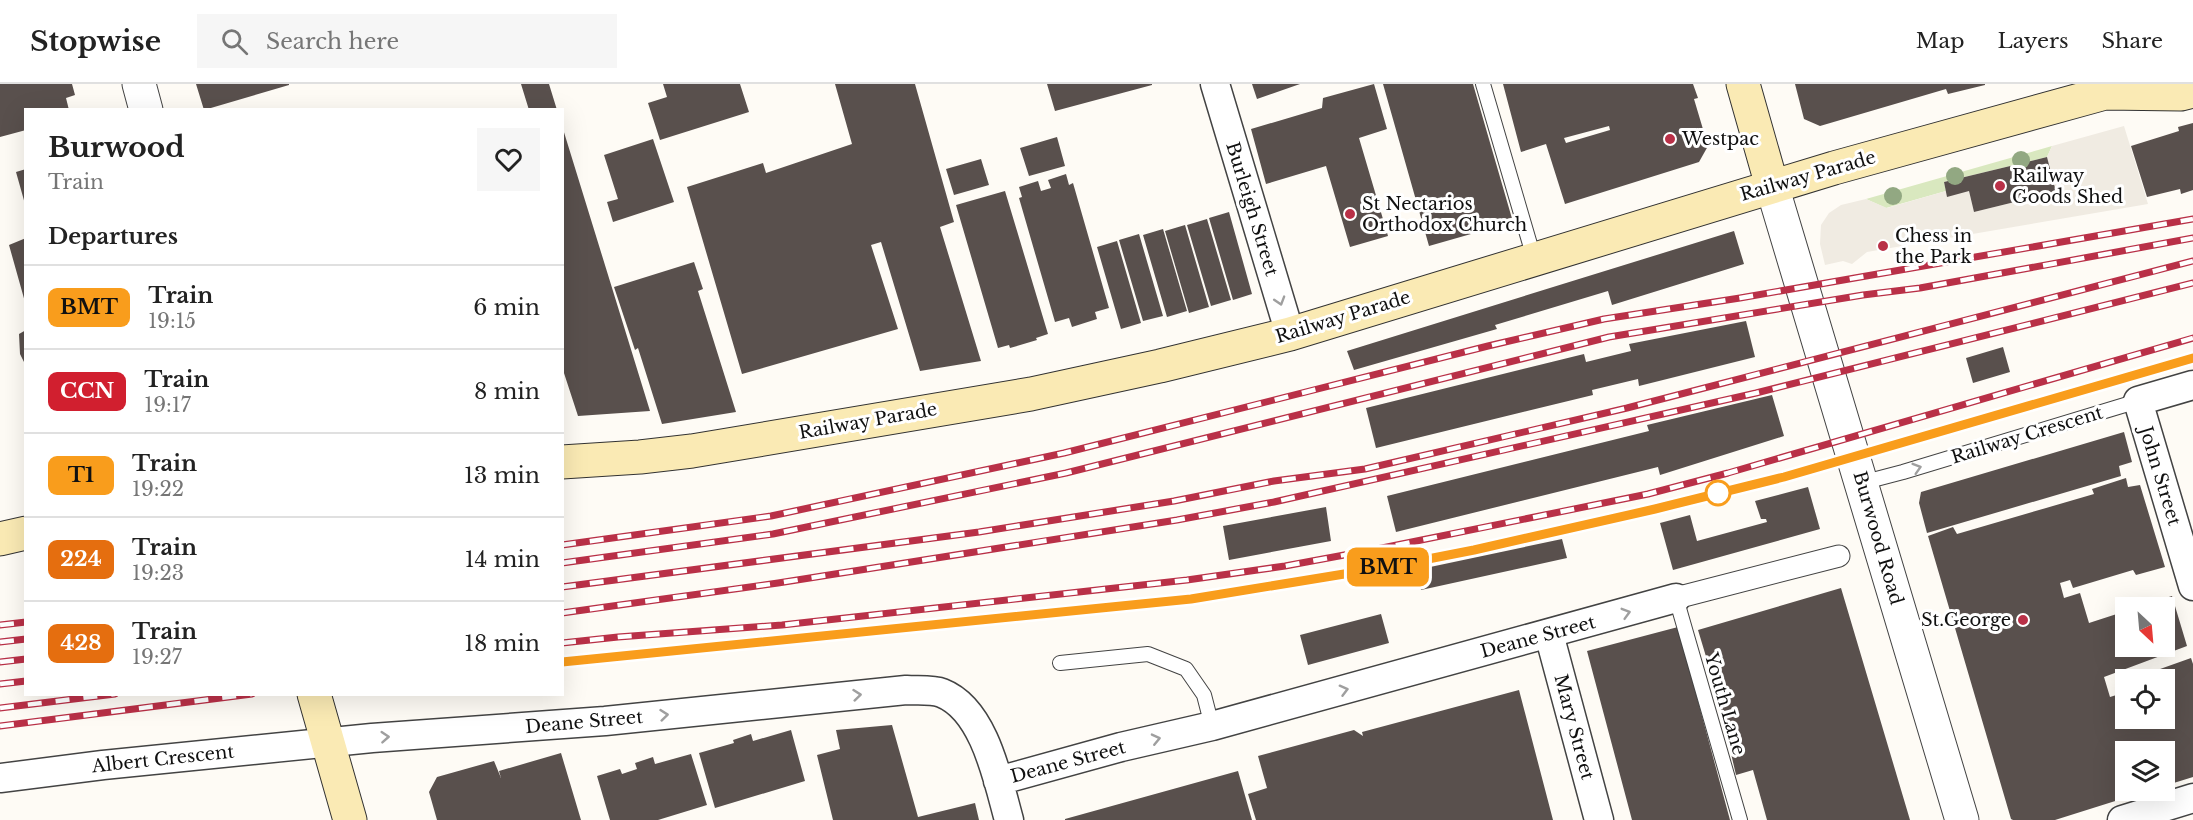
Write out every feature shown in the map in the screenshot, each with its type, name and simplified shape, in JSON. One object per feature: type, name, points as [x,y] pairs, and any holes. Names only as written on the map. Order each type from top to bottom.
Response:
[{"type":"main road","name":"Burwood Road","points":[[1743,84],[1772,186]]},
{"type":"main road","name":"Railway Parade","points":[[564,462],[692,451],[1030,394],[1160,366],[1290,334],[1772,186],[2110,87],[2181,94],[2193,91]]},
{"type":"main road","points":[[0,538],[24,533]]},
{"type":"main road","points":[[321,721],[350,820]]},
{"type":"street","points":[[139,84],[145,108]]},
{"type":"street","name":"Burleigh Street","points":[[1215,84],[1290,334]]},
{"type":"street","name":"Burwood Road","points":[[1772,186],[1962,820]]},
{"type":"street","name":"Railway Crescent","points":[[2138,401],[2193,385]]},
{"type":"street","name":"John Street","points":[[2138,401],[2193,585]]},
{"type":"street","name":"Deane Street","points":[[321,721],[605,721],[906,690],[941,692],[959,702],[975,724],[989,751],[998,780],[1121,747],[1212,726],[1676,598],[1839,556]]},
{"type":"street","name":"Mary Street","points":[[1549,634],[1599,820]]},
{"type":"street","name":"Albert Crescent","points":[[0,778],[103,765],[321,721]]},
{"type":"street","points":[[998,780],[1009,820]]},
{"type":"street","points":[[2122,820],[2193,798]]},
{"type":"lane","points":[[1483,84],[1534,258]]},
{"type":"lane","name":"Railway Crescent","points":[[1861,483],[2138,401]]},
{"type":"lane","name":"Youth Lane","points":[[1676,598],[1740,820]]},
{"type":"lane","points":[[1060,663],[1148,654],[1186,669],[1204,695],[1212,726]]},
{"type":"green space","points":[[2052,146],[2047,157],[1944,182],[1946,191],[1886,208],[1866,199]]},
{"type":"shaded area","points":[[2124,126],[2148,204],[1867,252],[1852,264],[1843,261],[1825,265],[1820,244],[1821,225],[1829,213],[1841,205],[1866,199],[1887,208],[1946,191],[1969,191],[1974,212],[2055,192],[2047,157],[2052,146]]},
{"type":"building","points":[[0,84],[72,84],[75,95],[66,98],[68,108],[24,108],[24,131],[0,137]]},
{"type":"building","points":[[196,84],[289,84],[211,108],[203,108]]},
{"type":"building","points":[[521,84],[549,84],[556,108],[528,108]]},
{"type":"building","points":[[663,84],[740,84],[749,112],[660,140],[648,103],[667,97]]},
{"type":"building","points":[[835,84],[915,84],[954,222],[940,227],[981,361],[920,371],[881,242],[871,245],[898,329],[742,374],[687,187],[763,163],[766,173],[852,144]]},
{"type":"building","points":[[1047,84],[1152,84],[1152,85],[1055,111]]},
{"type":"building","points":[[1252,84],[1300,84],[1257,99]]},
{"type":"building","points":[[1374,84],[1387,129],[1359,138],[1388,236],[1350,247],[1326,166],[1266,184],[1251,129],[1322,108],[1323,98]]},
{"type":"building","points":[[1383,84],[1473,84],[1513,222],[1429,246]]},
{"type":"building","points":[[1503,84],[1693,84],[1698,98],[1694,99],[1708,146],[1699,162],[1565,204],[1546,144],[1521,152]],"holes":[[[1609,126],[1610,130],[1566,143],[1564,138]]]},
{"type":"building","points":[[1795,84],[1985,85],[1948,94],[1946,89],[1820,126],[1804,119]]},
{"type":"building","points":[[2193,123],[2193,190],[2181,194],[2180,189],[2147,197],[2131,146],[2179,131],[2178,127]]},
{"type":"building","points":[[564,132],[650,411],[578,416],[564,373]]},
{"type":"building","points":[[1057,137],[1065,166],[1029,176],[1020,148]]},
{"type":"building","points":[[653,139],[674,202],[613,222],[607,202],[618,199],[604,155]]},
{"type":"building","name":"Railway Goods Shed","points":[[2047,157],[2056,192],[1974,212],[1969,191],[1947,197],[1944,182]]},
{"type":"building","points":[[981,159],[989,185],[954,195],[946,169]]},
{"type":"building","points":[[24,170],[24,200],[16,172]]},
{"type":"building","points":[[1066,174],[1069,185],[1073,183],[1109,308],[1095,312],[1097,319],[1072,327],[1069,318],[1055,322],[1019,198],[1022,197],[1019,187],[1038,181],[1041,191],[1051,188],[1048,180]]},
{"type":"building","points":[[1005,191],[1048,334],[1036,338],[1037,340],[1010,348],[1009,345],[998,348],[956,205]]},
{"type":"building","points":[[1229,212],[1252,294],[1233,300],[1209,218]]},
{"type":"building","points":[[1207,219],[1231,300],[1211,306],[1187,225]]},
{"type":"building","points":[[1185,225],[1209,307],[1189,313],[1165,231]]},
{"type":"building","points":[[1163,229],[1187,311],[1167,317],[1143,235]]},
{"type":"building","points":[[1734,231],[1744,264],[1612,305],[1608,291],[1495,325],[1497,329],[1354,370],[1347,351]]},
{"type":"building","points":[[1139,234],[1163,316],[1143,321],[1119,240]]},
{"type":"building","points":[[24,239],[24,298],[9,245]]},
{"type":"building","points":[[1117,241],[1141,323],[1121,329],[1097,247]]},
{"type":"building","points":[[694,262],[703,289],[698,291],[736,412],[662,424],[638,348],[635,350],[614,287]]},
{"type":"building","points":[[1746,321],[1755,357],[1639,386],[1638,379],[1592,390],[1593,395],[1376,448],[1366,408],[1584,354],[1586,362],[1631,351],[1629,344]]},
{"type":"building","points":[[24,331],[24,362],[20,354],[19,334]]},
{"type":"building","points":[[2003,347],[2010,372],[1973,383],[1966,358]]},
{"type":"building","points":[[1772,395],[1784,436],[1660,475],[1658,467],[1396,532],[1387,496],[1649,431],[1647,425]]},
{"type":"building","points":[[2124,432],[2132,462],[2119,466],[2121,476],[1927,533],[1919,503],[1921,492]]},
{"type":"building","points":[[2126,478],[2128,487],[2140,485],[2165,567],[2136,575],[2133,570],[2073,588],[2070,580],[2060,583],[2064,598],[2080,593],[2089,623],[2115,615],[2115,657],[2158,657],[2125,669],[2115,669],[2115,673],[2104,677],[2110,697],[2115,695],[2115,729],[2175,729],[2175,669],[2160,669],[2191,658],[2193,664],[2193,777],[2175,783],[2175,741],[2115,741],[2115,801],[2055,820],[2013,820],[1928,536],[1953,527],[1957,534],[2094,494],[2092,489]]},
{"type":"building","points":[[1808,487],[1820,529],[1673,570],[1660,523],[1690,515],[1697,541],[1767,522],[1766,519],[1761,519],[1755,501]]},
{"type":"building","points":[[1326,507],[1331,541],[1229,560],[1223,526]]},
{"type":"building","points":[[1562,539],[1567,558],[1421,590],[1416,570]]},
{"type":"building","points":[[1841,588],[1910,820],[1767,820],[1753,770],[1736,775],[1717,693],[1698,630]]},
{"type":"building","points":[[2175,606],[2187,646],[2175,650]]},
{"type":"building","points":[[1381,614],[1389,643],[1308,665],[1300,635]]},
{"type":"building","points":[[1678,627],[1730,820],[1632,820],[1587,651]]},
{"type":"building","points":[[1519,690],[1553,820],[1256,820],[1248,794],[1267,788],[1258,756],[1354,730],[1363,736],[1362,732]]},
{"type":"building","points":[[892,725],[918,817],[975,803],[979,820],[833,820],[817,755],[840,749],[836,730]]},
{"type":"building","points":[[791,730],[805,781],[715,808],[699,753],[734,743],[733,740],[751,734],[753,741]]},
{"type":"building","points":[[561,753],[581,820],[437,820],[429,792],[437,777],[494,761],[501,778],[499,771]]},
{"type":"building","points":[[691,754],[707,805],[658,820],[610,820],[597,776],[620,769],[622,774],[637,769],[635,763],[653,757],[655,764]]},
{"type":"building","points":[[1238,771],[1252,820],[1065,820],[1065,819]]},
{"type":"railway","points":[[564,545],[771,516],[1064,453],[1604,319],[1740,298],[2193,219]]},
{"type":"railway","points":[[564,563],[773,534],[1066,473],[1609,337],[1863,295],[1920,288],[2193,238]]},
{"type":"railway","points":[[564,587],[979,532],[1174,501],[1274,481],[1365,469],[1627,408],[2193,261]]},
{"type":"railway","points":[[564,613],[778,583],[1177,520],[1274,502],[1756,393],[2193,283]]},
{"type":"railway","points":[[564,643],[782,625],[1187,580],[1285,566],[1382,548],[1648,494],[1728,473],[2193,338]]},
{"type":"railway","points":[[564,662],[1077,612],[1282,585],[1384,568],[1487,548],[1690,500],[1892,445],[2193,358]]},
{"type":"railway","points":[[0,625],[24,622]]},
{"type":"railway","points":[[0,642],[24,639]]},
{"type":"railway","points":[[0,662],[24,659]]},
{"type":"railway","points":[[0,684],[24,681]]},
{"type":"railway","points":[[0,708],[99,696]]},
{"type":"railway","points":[[0,726],[236,696]]},
{"type":"train","name":"BMT","points":[[564,662],[991,621],[1191,599],[1288,585],[1387,567],[1655,509],[1784,477],[2193,358]]},
{"type":"place","name":"Westpac","points":[[1670,139]]},
{"type":"place","name":"Railway Goods Shed","points":[[2000,186]]},
{"type":"place","name":"St Nectarios Orthodox Church","points":[[1350,214]]},
{"type":"place","name":"Chess in the Park","points":[[1883,246]]},
{"type":"place","name":"St.George","points":[[2023,620]]}]
